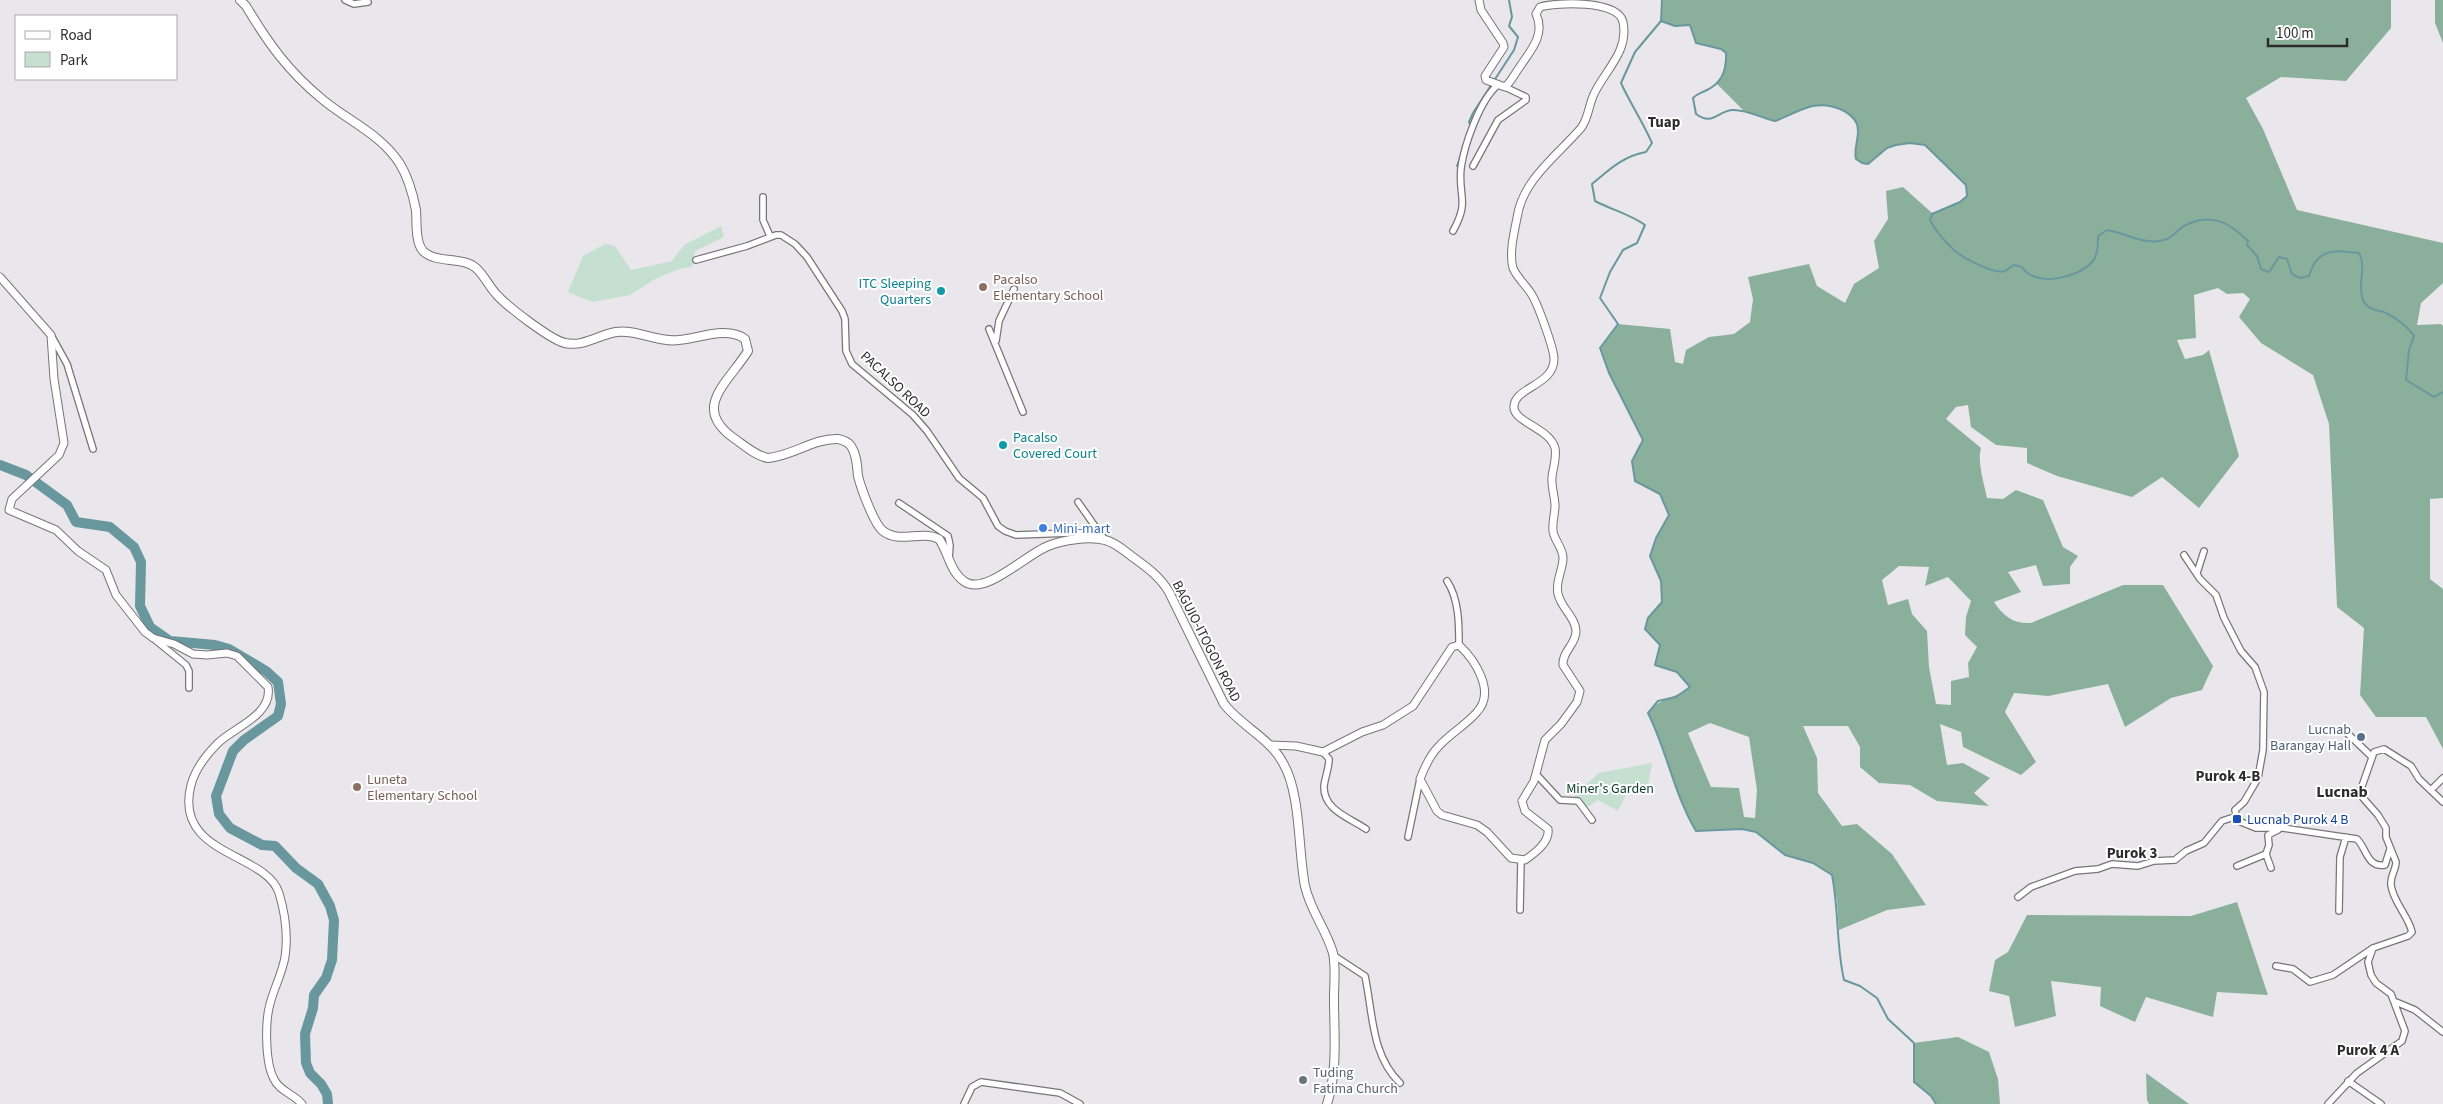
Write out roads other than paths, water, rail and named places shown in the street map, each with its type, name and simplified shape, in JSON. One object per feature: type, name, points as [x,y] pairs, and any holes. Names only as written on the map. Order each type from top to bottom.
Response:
[{"type":"main road","points":[[245,2],[275,53],[296,76],[323,100],[368,132],[390,151],[400,165],[412,194],[419,242],[427,254],[463,262],[476,268],[498,296],[550,336],[563,343],[586,343],[614,332],[629,331],[677,341],[703,336],[739,335],[746,339],[748,351],[718,391],[714,402],[715,420],[724,432],[760,456],[768,458],[828,440],[839,439],[847,442],[852,447],[859,478],[873,516],[881,530],[903,538],[933,536],[943,544],[949,561],[961,579],[968,583],[982,585],[1049,546],[1077,540],[1105,540]]},
{"type":"main road","name":"BAGUIO-ITOGON ROAD","points":[[1105,540],[1130,555],[1162,582],[1230,713],[1269,745],[1285,765],[1290,779],[1298,824],[1305,886],[1308,897],[1328,937],[1333,956],[1334,1066],[1326,1104]]},
{"type":"street","points":[[346,0],[354,4],[368,2]]},
{"type":"street","points":[[1473,166],[1498,120],[1526,100],[1526,97],[1486,80],[1485,76],[1504,47],[1481,10],[1479,0]]},
{"type":"street","points":[[1420,779],[1437,811],[1442,815],[1477,825],[1487,832],[1511,858],[1520,860],[1537,851],[1549,833],[1544,825],[1525,811],[1522,801],[1536,774],[1545,740],[1561,724],[1577,702],[1580,691],[1563,665],[1564,655],[1575,638],[1576,630],[1558,593],[1558,580],[1563,558],[1552,527],[1555,508],[1552,479],[1556,451],[1548,436],[1519,418],[1514,413],[1513,407],[1515,399],[1545,378],[1551,370],[1554,355],[1534,297],[1514,269],[1512,251],[1522,200],[1548,162],[1583,126],[1595,92],[1613,66],[1623,39],[1623,21],[1617,13],[1608,7],[1593,3],[1540,7],[1536,14],[1540,22],[1534,48],[1481,108],[1461,168],[1464,206],[1452,231]]},
{"type":"street","points":[[696,260],[747,246],[770,236],[763,220],[763,197]]},
{"type":"street","name":"PACALSO ROAD","points":[[770,236],[781,235],[787,238],[807,257],[845,319],[846,351],[852,364],[913,416],[927,431],[959,478],[984,498],[994,519],[1005,531],[1024,536],[1099,532]]},
{"type":"street","points":[[0,277],[52,336],[67,364],[94,449]]},
{"type":"street","points":[[996,341],[999,321],[1014,289]]},
{"type":"street","points":[[989,329],[996,341],[1024,412]]},
{"type":"street","points":[[52,336],[54,379],[63,448],[53,462],[12,499],[9,510],[56,530],[78,551],[106,570],[116,595],[145,632],[186,665],[189,671],[189,688]]},
{"type":"street","points":[[1078,502],[1105,540]]},
{"type":"street","points":[[899,503],[948,536],[950,545],[949,561]]},
{"type":"street","points":[[2197,574],[2204,551]]},
{"type":"street","points":[[2184,555],[2200,579],[2216,595],[2224,618],[2241,651],[2255,667],[2264,692],[2263,750],[2258,778],[2244,802],[2236,810],[2237,819]]},
{"type":"street","points":[[1408,837],[1420,779],[1430,757],[1440,745],[1477,712],[1484,695],[1482,676],[1459,645],[1459,620],[1453,590],[1447,581]]},
{"type":"street","points":[[152,638],[174,644],[192,654],[208,656],[227,653],[237,656],[268,687],[268,698],[256,716],[218,743],[203,762],[192,784],[191,812],[194,824],[200,832],[216,846],[271,879],[279,893],[285,928],[285,956],[269,1006],[268,1058],[275,1082],[302,1104]]},
{"type":"street","points":[[1323,752],[1362,732],[1383,725],[1413,706],[1452,647],[1459,645]]},
{"type":"street","points":[[2348,734],[2371,756]]},
{"type":"street","points":[[1269,745],[1296,746],[1323,752],[1329,759],[1324,785],[1326,799],[1334,810],[1366,829]]},
{"type":"street","points":[[2276,966],[2293,969],[2310,982],[2333,975],[2372,948],[2408,936],[2412,929],[2392,894],[2391,879],[2396,862],[2386,838],[2386,828],[2378,814],[2362,794],[2371,756],[2378,750],[2384,749],[2411,766],[2419,779],[2443,802]]},
{"type":"street","points":[[1536,774],[1560,800],[1578,801],[1592,820]]},
{"type":"street","points":[[2431,790],[2443,778]]},
{"type":"street","points":[[2018,897],[2030,887],[2076,871],[2098,869],[2112,864],[2138,866],[2154,861],[2175,860],[2186,851],[2209,839],[2222,821],[2237,819],[2256,828],[2282,828],[2357,839],[2371,862],[2378,865],[2385,865],[2390,847]]},
{"type":"street","points":[[2271,868],[2266,854],[2269,845],[2268,835],[2282,828]]},
{"type":"street","points":[[2339,911],[2340,857],[2346,837]]},
{"type":"street","points":[[2237,866],[2266,854]]},
{"type":"street","points":[[1520,860],[1520,910]]},
{"type":"street","points":[[2328,1104],[2364,1066],[2402,1041],[2405,1032],[2392,994],[2376,982],[2371,975],[2368,962],[2372,948]]},
{"type":"street","points":[[1333,956],[1364,976],[1376,1039],[1385,1067],[1400,1083]]},
{"type":"street","points":[[2396,1002],[2416,1010],[2443,1032]]},
{"type":"street","points":[[2348,1081],[2381,1104]]},
{"type":"street","points":[[964,1104],[972,1087],[981,1082],[1060,1093],[1080,1104]]},
{"type":"waterway","points":[[1471,127],[1469,122],[1473,113],[1514,50],[1518,37],[1509,26],[1512,17],[1509,0]]},
{"type":"waterway","points":[[1662,0],[1661,21],[1635,52],[1621,83],[1652,143],[1646,152],[1623,160],[1592,184],[1595,201],[1645,225],[1637,243],[1623,250],[1610,272],[1600,298],[1618,324],[1600,348],[1609,373],[1643,440],[1632,461],[1635,481],[1660,494],[1669,515],[1656,538],[1650,556],[1661,581],[1662,602],[1648,618],[1645,629],[1660,645],[1655,665],[1677,672],[1690,687],[1676,697],[1658,701],[1648,713],[1655,727],[1688,817],[1696,831],[1742,829],[1756,832],[1785,855],[1813,863],[1832,875],[1841,967],[1844,980],[1860,986],[1877,998],[1888,1019],[1914,1043],[1914,1082],[1931,1096],[1936,1104]]},
{"type":"waterway","points":[[1661,21],[1675,26],[1690,25],[1696,43],[1721,49],[1726,53],[1726,65],[1720,79],[1712,87],[1693,98],[1696,114],[1702,117],[1711,119],[1727,111],[1738,110],[1775,121],[1806,108],[1822,105],[1831,106],[1840,109],[1856,121],[1858,133],[1855,155],[1856,159],[1862,163],[1868,164],[1887,148],[1896,145],[1910,143],[1925,145],[1966,185],[1967,196],[1960,202],[1932,214],[1930,220],[1954,250],[1986,268],[2000,272],[2014,265],[2022,267],[2036,277],[2046,279],[2067,276],[2086,268],[2092,262],[2097,253],[2098,236],[2107,230],[2137,239],[2159,241],[2170,238],[2186,225],[2204,220],[2220,221],[2241,234],[2248,241],[2247,245],[2257,256],[2261,269],[2269,272],[2279,257],[2287,259],[2292,274],[2300,278],[2309,276],[2317,260],[2328,253],[2342,251],[2359,253],[2362,264],[2361,294],[2365,304],[2370,308],[2394,317],[2414,336],[2409,350],[2406,380],[2434,397],[2443,392]]},
{"type":"waterway","points":[[1457,166],[1463,150]]},
{"type":"waterway","points":[[0,465],[26,475],[67,505],[76,522],[110,527],[134,547],[141,562],[140,606],[150,627],[170,641],[215,645],[229,649],[266,671],[278,682],[281,704],[278,716],[244,740],[233,751],[216,796],[219,814],[230,828],[262,845],[275,846],[296,868],[318,884],[330,906],[334,920],[332,960],[326,978],[314,995],[313,1008],[305,1034],[306,1063],[310,1073],[321,1084],[327,1094],[328,1104]]},
{"type":"place","name":"Pacalso Elementary School","points":[[983,287]]},
{"type":"place","name":"ITC Sleeping Quarters","points":[[941,291]]},
{"type":"place","name":"Pacalso Covered Court","points":[[1003,445]]},
{"type":"place","name":"Mini-mart","points":[[1043,528]]},
{"type":"place","name":"Lucnab Barangay Hall","points":[[2361,737]]},
{"type":"place","name":"Luneta Elementary School","points":[[357,787]]},
{"type":"place","name":"Lucnab Purok 4 B","points":[[2237,819]]},
{"type":"place","name":"Tuding Fatima Church","points":[[1303,1080]]},
{"type":"district","name":"Tuap","points":[[1664,122]]},
{"type":"district","name":"Purok 4-B","points":[[2228,776]]},
{"type":"district","name":"Lucnab","points":[[2342,791]]},
{"type":"district","name":"Purok 3","points":[[2132,853]]},
{"type":"district","name":"Purok 4 A","points":[[2368,1050]]},
{"type":"park label","name":"Miner's Garden","points":[[1610,788]]}]
